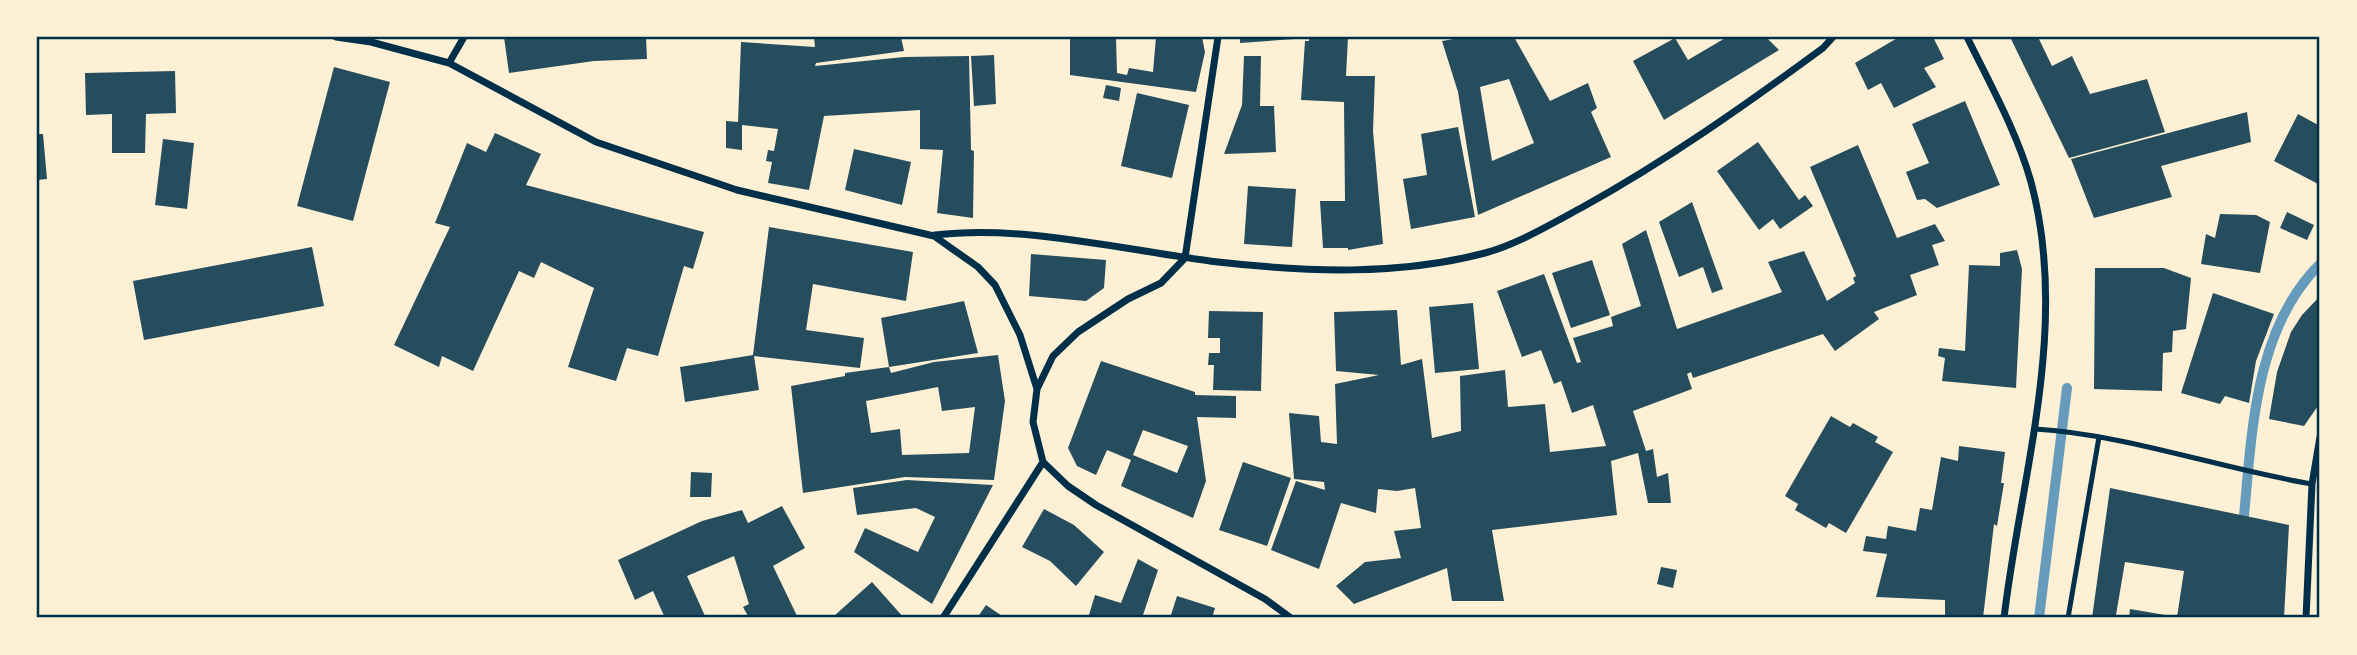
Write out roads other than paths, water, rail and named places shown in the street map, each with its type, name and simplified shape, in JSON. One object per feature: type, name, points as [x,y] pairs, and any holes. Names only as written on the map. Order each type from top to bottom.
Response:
[{"type":"street","points":[[336,37],[371,42],[449,62],[596,142],[737,190],[934,236],[970,231],[1123,247],[1185,258],[1300,271],[1423,266],[1488,252],[1554,223],[1647,172],[1726,120],[1823,48],[1833,37]]},
{"type":"street","points":[[449,62],[464,37]]},
{"type":"street","points":[[1218,37],[1185,258],[1161,282],[1128,299],[1078,332],[1053,356],[1037,389],[1032,422],[1043,462],[1068,486],[1096,505],[1265,599],[1291,618]]},
{"type":"street","points":[[1967,37],[2012,131],[2031,182],[2041,239],[2047,327],[2035,429],[2004,618]]},
{"type":"street","points":[[934,236],[978,267],[995,285],[1020,335],[1037,389]]},
{"type":"street","points":[[2306,618],[2312,484],[2320,437]]},
{"type":"street","points":[[943,618],[1043,462]]},
{"type":"lane","points":[[2035,429],[2099,437],[2256,475],[2312,484]]},
{"type":"lane","points":[[2068,618],[2099,437]]},
{"type":"waterway","points":[[2244,516],[2254,416],[2269,349],[2298,290],[2320,264]]},
{"type":"waterway","points":[[2039,618],[2067,388]]}]
